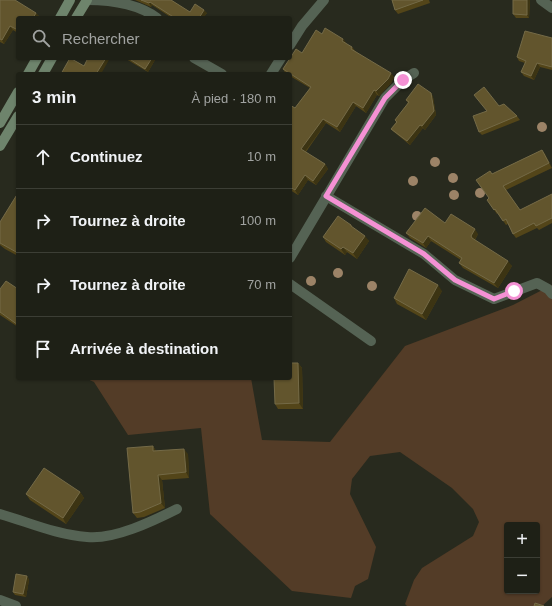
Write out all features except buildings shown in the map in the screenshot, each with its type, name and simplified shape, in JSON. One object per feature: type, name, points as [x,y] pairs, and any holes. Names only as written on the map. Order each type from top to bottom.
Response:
[{"type":"main road","points":[[61,16],[70,0]]},
{"type":"main road","points":[[77,16],[87,0]]},
{"type":"main road","points":[[29,72],[37,60]]},
{"type":"main road","points":[[44,72],[51,60]]},
{"type":"main road","points":[[0,123],[14,109]]},
{"type":"main road","points":[[0,146],[16,119]]},
{"type":"street","points":[[87,0],[112,0],[136,7],[153,16]]},
{"type":"street","points":[[292,42],[302,26],[324,0]]},
{"type":"street","points":[[541,0],[552,8]]},
{"type":"street","points":[[198,60],[218,72]]},
{"type":"street","points":[[272,72],[280,60]]},
{"type":"street","points":[[292,255],[385,98],[403,80],[414,73]]},
{"type":"street","points":[[326,196],[424,254],[455,280],[494,299],[537,283],[548,289],[552,294]]},
{"type":"street","points":[[292,285],[371,341]]},
{"type":"street","points":[[0,514],[56,531],[87,538],[103,537],[125,531],[154,521],[177,509]]},
{"type":"street","points":[[0,600],[16,606]]},
{"type":"shaded area","points":[[552,285],[552,597],[542,606],[407,606],[405,604],[414,580],[422,568],[473,536],[479,522],[473,509],[452,488],[400,452],[370,456],[352,479],[350,494],[376,547],[368,579],[355,586],[351,598],[292,591],[210,514],[201,428],[128,435],[94,382],[90,380],[251,380],[262,440],[330,442],[405,346],[513,305]]},
{"type":"route","points":[[403,80],[385,98],[326,196],[424,254],[455,280],[494,299],[514,291]]}]
